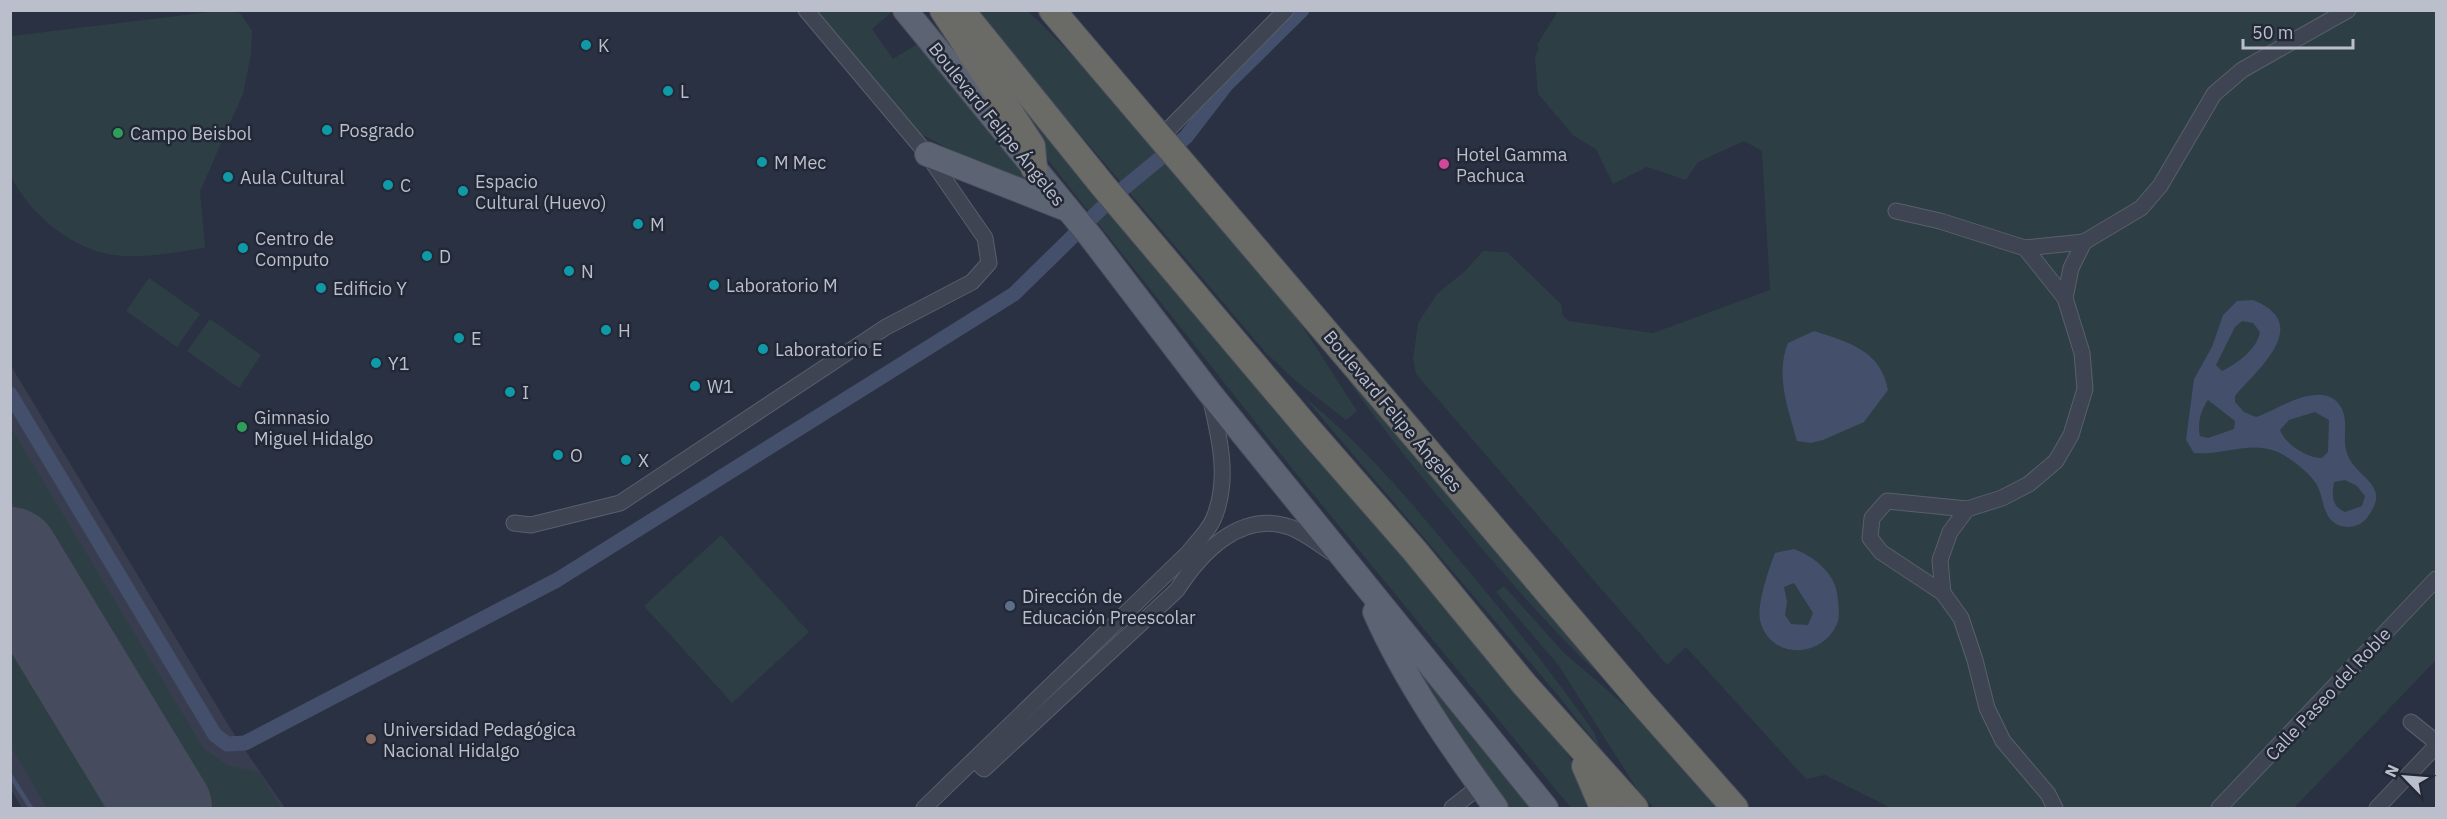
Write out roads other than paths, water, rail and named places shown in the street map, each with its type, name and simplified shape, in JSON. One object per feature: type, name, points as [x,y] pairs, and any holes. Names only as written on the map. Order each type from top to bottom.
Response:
[{"type":"highway","points":[[943,10],[1032,146],[1034,168]]},
{"type":"highway","points":[[961,10],[1104,187],[1414,550],[1524,684],[1635,808]]},
{"type":"highway","name":"Boulevard Felipe Ángeles","points":[[1053,10],[1590,642],[1735,808]]},
{"type":"highway","points":[[1524,684],[1536,707],[1587,769],[1603,808]]},
{"type":"main road","name":"Boulevard Felipe Ángeles","points":[[905,10],[1090,236],[1209,392],[1362,582]]},
{"type":"main road","points":[[927,154],[1068,210]]},
{"type":"main road","points":[[1362,582],[1388,640],[1460,760],[1496,808]]},
{"type":"main road","points":[[1362,582],[1546,808]]},
{"type":"street","points":[[514,523],[531,525],[620,503],[886,327],[972,282],[989,263],[985,238],[927,154],[806,10]]},
{"type":"street","points":[[1169,145],[1286,10]]},
{"type":"street","points":[[1896,211],[1940,220],[2025,248],[2084,242],[2141,208],[2160,186],[2214,94],[2242,70],[2348,10]]},
{"type":"street","points":[[2065,298],[2071,268],[2084,242]]},
{"type":"street","points":[[2025,248],[2065,298],[2082,353],[2085,388],[2071,435],[2056,460],[2029,484],[2002,498],[1967,509],[1887,501],[1872,518],[1870,538],[1881,552],[1943,593],[1961,618],[1987,708],[2003,741],[2034,777],[2055,808]]},
{"type":"street","points":[[979,765],[1188,553],[1213,521],[1223,485],[1220,438],[1209,392]]},
{"type":"street","points":[[1943,593],[1940,560],[1950,532],[1967,509]]},
{"type":"street","points":[[924,808],[979,765],[1177,590],[1201,557],[1233,533],[1262,522],[1288,526],[1346,561]]},
{"type":"street","name":"Calle Paseo del Roble","points":[[2219,808],[2436,579]]},
{"type":"street","points":[[2377,808],[2436,744],[2411,722]]},
{"type":"street","points":[[1452,808],[1480,786]]},
{"type":"waterway","points":[[10,394],[215,735],[227,744],[245,743],[557,580],[1014,294],[1113,197],[1186,137],[1226,85],[1302,10]]},
{"type":"waterway","points":[[10,775],[31,808]]},
{"type":"place","name":"K","points":[[586,45]]},
{"type":"place","name":"L","points":[[668,91]]},
{"type":"place","name":"Posgrado","points":[[327,130]]},
{"type":"place","name":"Campo Beisbol","points":[[118,133]]},
{"type":"place","name":"M Mec","points":[[762,162]]},
{"type":"place","name":"Hotel Gamma Pachuca","points":[[1444,164]]},
{"type":"place","name":"Aula Cultural","points":[[228,177]]},
{"type":"place","name":"C","points":[[388,185]]},
{"type":"place","name":"Espacio Cultural (Huevo)","points":[[463,191]]},
{"type":"place","name":"M","points":[[638,224]]},
{"type":"place","name":"Centro de Computo","points":[[243,248]]},
{"type":"place","name":"D","points":[[427,256]]},
{"type":"place","name":"N","points":[[569,271]]},
{"type":"place","name":"Laboratorio M","points":[[714,285]]},
{"type":"place","name":"Edificio Y","points":[[321,288]]},
{"type":"place","name":"H","points":[[606,330]]},
{"type":"place","name":"E","points":[[459,338]]},
{"type":"place","name":"Laboratorio E","points":[[763,349]]},
{"type":"place","name":"Y1","points":[[376,363]]},
{"type":"place","name":"W1","points":[[695,386]]},
{"type":"place","name":"I","points":[[510,392]]},
{"type":"place","name":"Gimnasio Miguel Hidalgo","points":[[242,427]]},
{"type":"place","name":"O","points":[[558,455]]},
{"type":"place","name":"X","points":[[626,460]]},
{"type":"place","name":"Dirección de Educación Preescolar","points":[[1010,606]]},
{"type":"place","name":"Universidad Pedagógica Nacional Hidalgo","points":[[371,739]]}]
